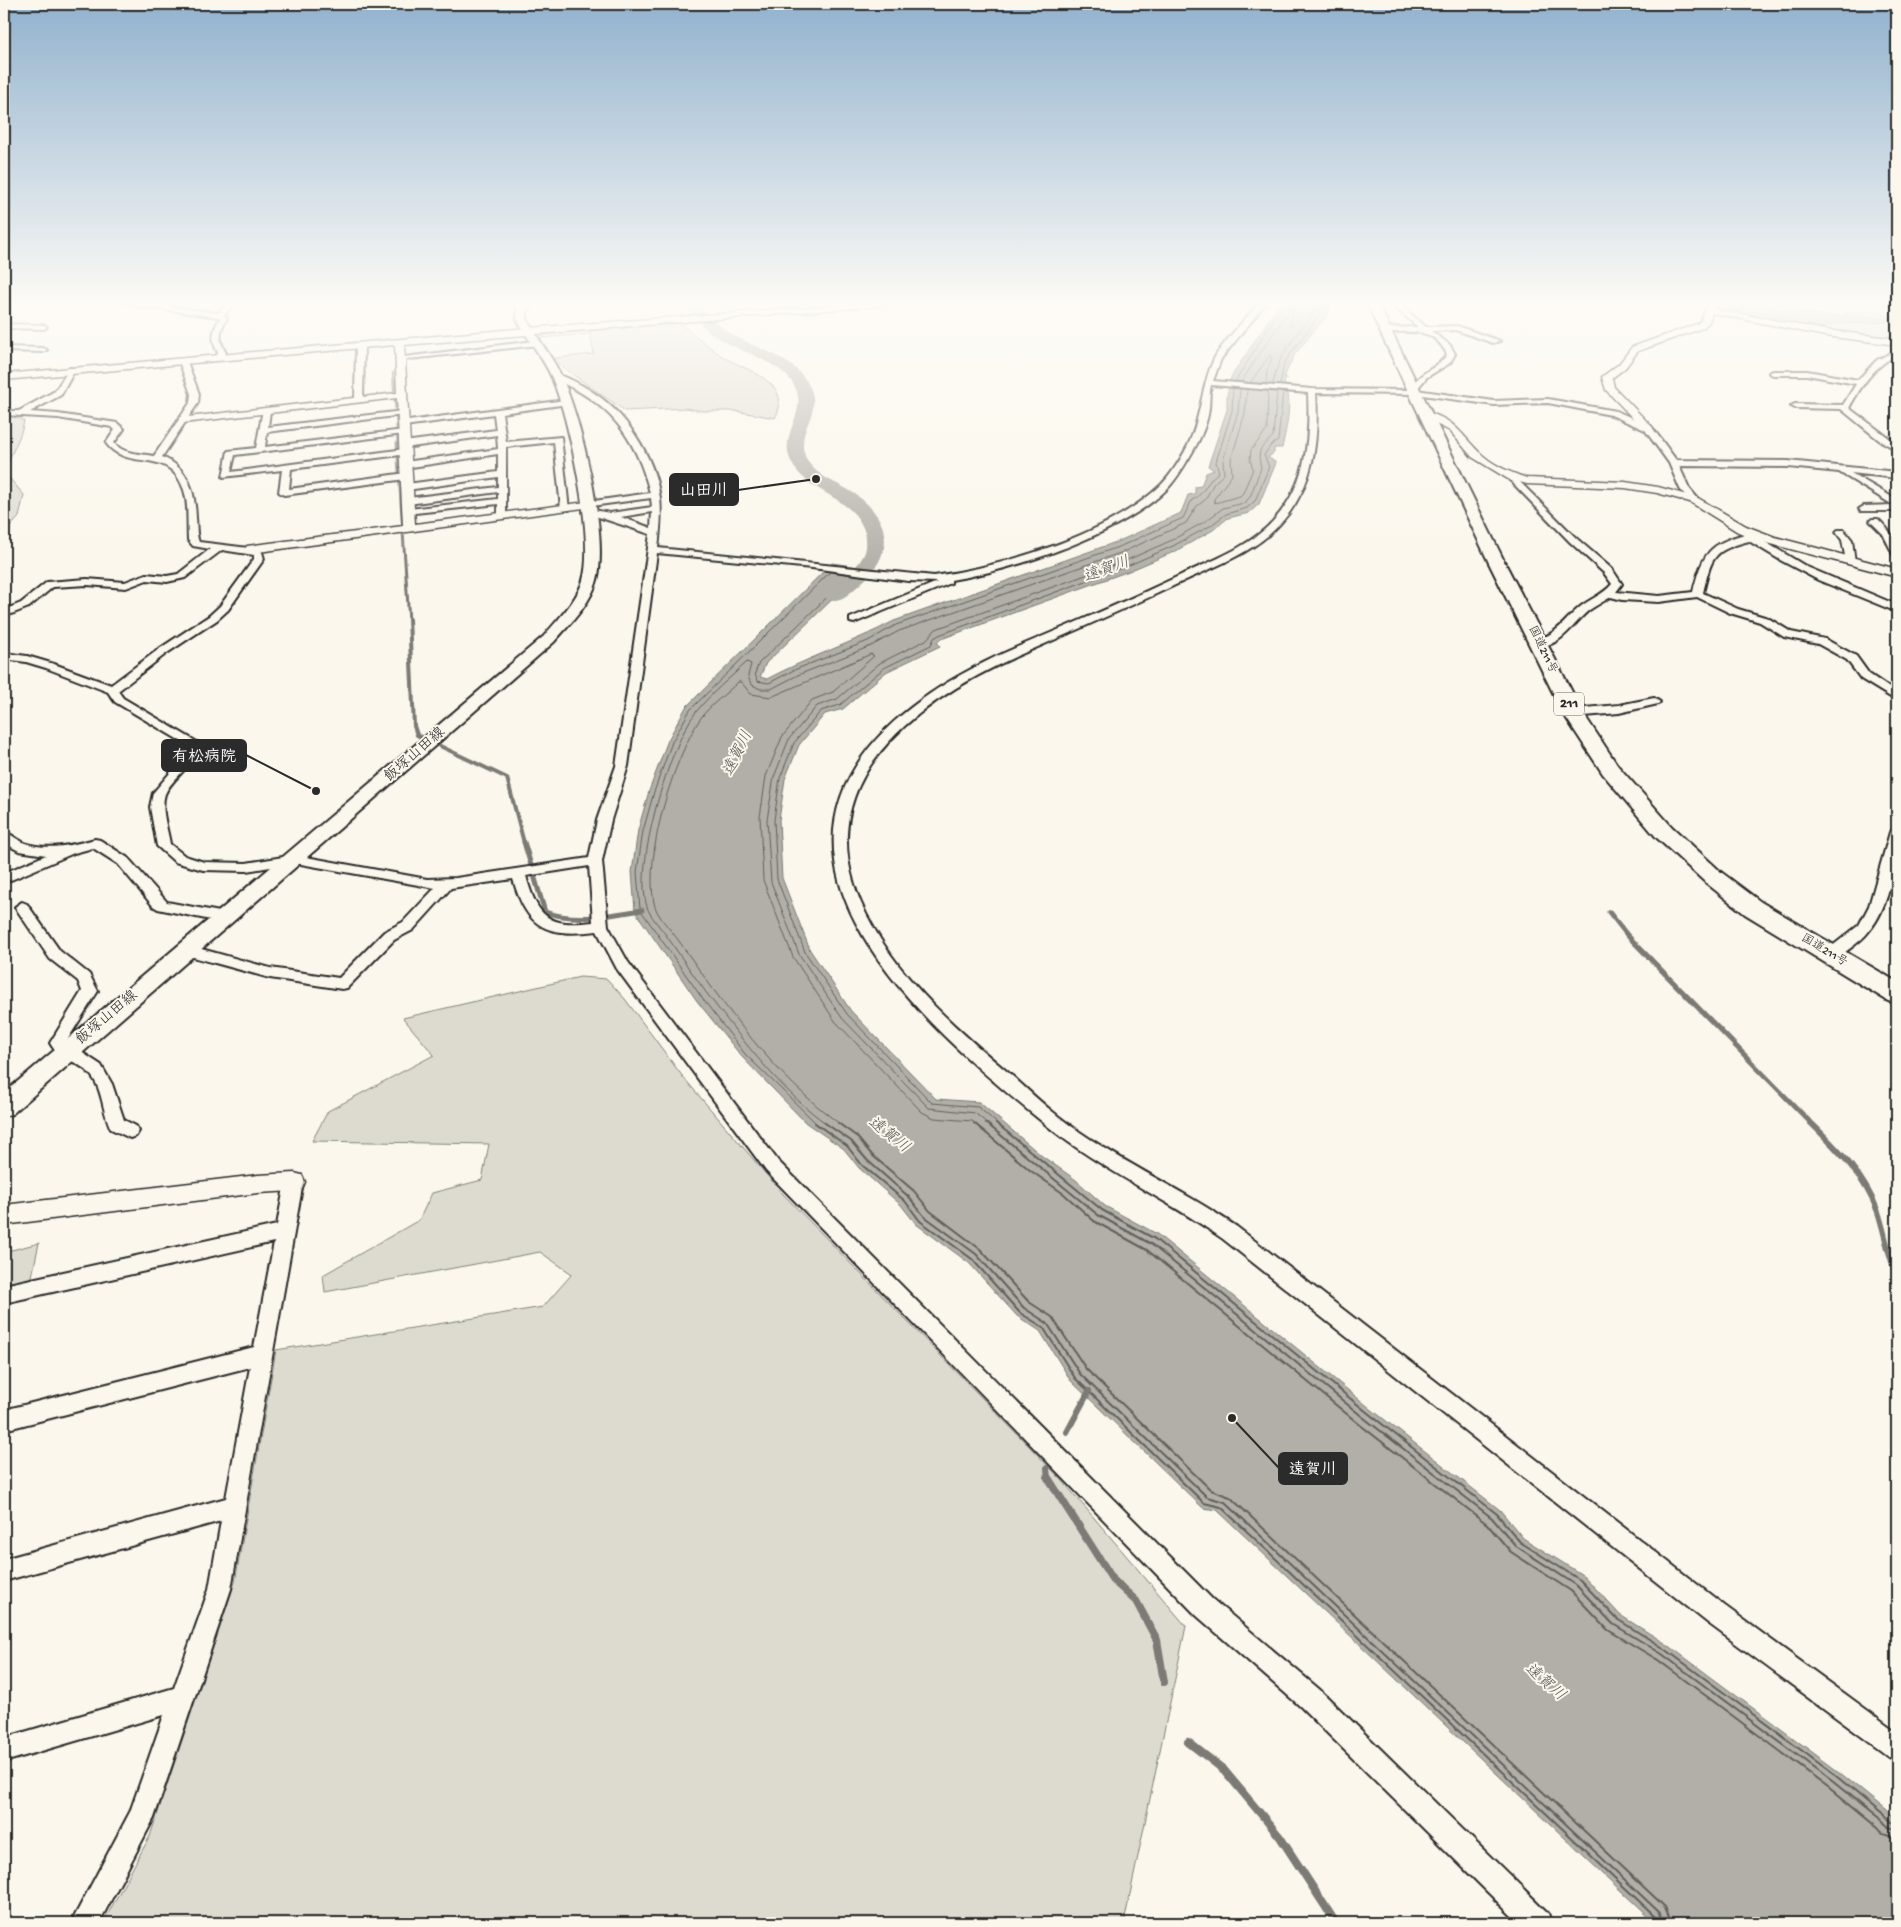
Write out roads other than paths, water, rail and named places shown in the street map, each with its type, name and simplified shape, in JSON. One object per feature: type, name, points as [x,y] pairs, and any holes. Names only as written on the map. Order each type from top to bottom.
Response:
[{"type":"highway","name":"国道211号","points":[[1416,394],[1573,713],[1610,770],[1664,832],[1713,877],[1753,908],[1897,994]]},
{"type":"main road","name":"飯塚山田線","points":[[4,1107],[549,639],[574,610],[590,579],[592,555],[587,508],[573,424],[563,394]]},
{"type":"street","points":[[4,423],[56,394]]},
{"type":"street","points":[[158,457],[194,403],[195,394]]},
{"type":"street","points":[[359,394],[359,400]]},
{"type":"street","points":[[589,394],[608,408],[633,438],[655,495],[655,532],[622,766],[604,820],[595,861],[601,926],[622,965],[772,1166],[1204,1607],[1310,1698],[1538,1923]]},
{"type":"street","points":[[854,620],[952,578],[990,569],[1058,547],[1102,528],[1137,509],[1165,486],[1190,450],[1208,394]]},
{"type":"street","points":[[1310,394],[1314,424],[1304,480],[1291,505],[1264,537],[1116,610],[974,672],[935,694],[906,714],[888,733],[870,755],[853,781],[844,812],[841,867],[851,899],[876,946],[906,984],[964,1045],[1064,1130],[1224,1229],[1477,1425],[1696,1599],[1897,1747]]},
{"type":"street","points":[[1438,394],[1494,403],[1525,400],[1565,403],[1624,416],[1648,428]]},
{"type":"street","points":[[1615,394],[1648,428],[1673,463],[1685,489],[1694,500]]},
{"type":"street","points":[[1846,407],[1852,394]]},
{"type":"street","points":[[183,420],[402,395],[409,527]]},
{"type":"street","points":[[500,432],[404,449],[226,475],[232,453],[260,450],[403,423],[566,402]]},
{"type":"street","points":[[1795,406],[1846,407],[1857,419],[1897,447]]},
{"type":"street","points":[[260,450],[266,410]]},
{"type":"street","points":[[498,411],[502,448],[503,515]]},
{"type":"street","points":[[4,413],[58,416],[114,425],[120,428],[110,444],[113,450],[121,455],[158,457],[177,470],[188,489],[193,540],[196,544],[218,548],[251,549],[503,515],[566,508],[587,508],[655,495]]},
{"type":"street","points":[[1426,415],[1454,429],[1476,455],[1512,477],[1573,540],[1615,578],[1616,588],[1584,610],[1562,633],[1538,642]]},
{"type":"street","points":[[263,430],[403,423]]},
{"type":"street","points":[[406,476],[502,448],[558,439],[566,508]]},
{"type":"street","points":[[1673,463],[1765,463],[1893,474],[1897,479]]},
{"type":"street","points":[[287,467],[284,492],[406,476],[502,474]]},
{"type":"street","points":[[1838,469],[1897,506]]},
{"type":"street","points":[[1512,477],[1527,480],[1643,487],[1694,500],[1805,572],[1897,609]]},
{"type":"street","points":[[408,506],[503,489]]},
{"type":"street","points":[[408,506],[503,501]]},
{"type":"street","points":[[1864,509],[1897,506]]},
{"type":"street","points":[[587,508],[645,531],[655,532]]},
{"type":"street","points":[[610,516],[655,509]]},
{"type":"street","points":[[1875,521],[1887,533],[1897,554]]},
{"type":"street","points":[[1841,532],[1847,540],[1850,561]]},
{"type":"street","points":[[1698,594],[1707,561],[1711,554],[1725,544],[1752,536],[1897,572]]},
{"type":"street","points":[[4,614],[26,606],[46,586],[51,584],[87,582],[126,585],[133,584],[142,578],[167,579],[181,576],[218,548]]},
{"type":"street","points":[[112,690],[213,618],[224,608],[259,559],[259,554],[251,549]]},
{"type":"street","points":[[652,550],[812,565],[908,578],[952,578]]},
{"type":"street","points":[[1610,593],[1622,597],[1659,599],[1698,594],[1734,611],[1764,620],[1788,635],[1821,641],[1852,658],[1855,669],[1861,675],[1897,698]]},
{"type":"street","points":[[4,656],[27,659],[50,666],[112,690],[119,700],[196,745],[192,755],[159,793],[157,807],[164,846],[180,859],[203,866],[246,867],[295,858],[427,884],[447,884],[595,861]]},
{"type":"street","points":[[1573,713],[1619,709],[1654,702]]},
{"type":"street","points":[[1831,955],[1864,928],[1876,906],[1897,832]]},
{"type":"street","points":[[4,836],[20,848],[69,850]]},
{"type":"street","points":[[4,878],[69,850],[95,843],[124,861],[158,903],[163,906],[225,918]]},
{"type":"street","points":[[521,873],[531,912],[541,922],[550,926],[571,930],[601,926]]},
{"type":"street","points":[[187,950],[270,973],[342,984],[389,936],[414,921],[447,884]]},
{"type":"street","points":[[22,907],[55,955],[84,978],[90,991],[85,1002],[64,1027],[58,1043],[66,1054],[90,1064],[105,1086],[117,1124],[130,1131]]},
{"type":"street","points":[[4,1216],[258,1184],[294,1182],[220,1589],[141,1818],[84,1923]]},
{"type":"street","points":[[4,1294],[286,1231]]},
{"type":"street","points":[[4,1420],[264,1354]]},
{"type":"street","points":[[4,1570],[235,1506]]},
{"type":"street","points":[[4,1750],[183,1697]]},
{"type":"water","points":[[1288,394],[1289,405],[1282,448],[1274,448],[1274,453],[1268,457],[1276,463],[1259,504],[1249,513],[1228,518],[1213,530],[1176,551],[1129,571],[941,639],[937,642],[940,646],[886,672],[843,709],[825,714],[799,745],[785,779],[779,820],[782,878],[810,950],[851,1011],[936,1099],[979,1102],[1042,1156],[1076,1180],[1105,1206],[1157,1234],[1371,1409],[1500,1510],[1523,1538],[1584,1576],[1620,1615],[1668,1645],[1839,1772],[1897,1819],[1897,1923],[1655,1923],[1217,1510],[1203,1508],[1071,1381],[1040,1331],[1017,1316],[969,1263],[916,1224],[901,1205],[859,1168],[844,1149],[806,1123],[742,1057],[697,1001],[635,911],[632,872],[638,830],[649,791],[668,740],[686,707],[832,563],[865,568],[766,663],[760,677],[767,679],[894,621],[1119,541],[1181,513],[1188,495],[1195,494],[1195,487],[1201,486],[1206,473],[1214,470],[1208,466],[1227,410],[1227,395]]},
{"type":"waterway","points":[[394,394],[398,445]]},
{"type":"waterway","points":[[804,394],[805,413],[795,442],[797,457],[808,473],[856,504],[869,521],[875,535],[876,549],[871,561],[856,577],[834,595]]},
{"type":"waterway","points":[[397,443],[409,621]]},
{"type":"waterway","points":[[409,619],[414,726],[417,735],[507,778],[524,843]]},
{"type":"waterway","points":[[524,842],[545,912],[581,918],[642,910]]},
{"type":"waterway","points":[[1609,912],[1627,935],[1812,1124]]},
{"type":"waterway","points":[[1811,1123],[1840,1153],[1865,1186],[1878,1212],[1897,1275]]},
{"type":"waterway","points":[[1067,1432],[1089,1391]]},
{"type":"waterway","points":[[1047,1468],[1048,1479]]},
{"type":"waterway","points":[[1048,1478],[1113,1580],[1136,1601],[1157,1640],[1164,1682]]},
{"type":"waterway","points":[[1188,1742],[1224,1770],[1280,1837],[1336,1923]]},
{"type":"place","name":"山田川","points":[[816,479]]},
{"type":"place","name":"有松病院","points":[[316,791]]},
{"type":"place","name":"遠賀川","points":[[1232,1418]]}]
